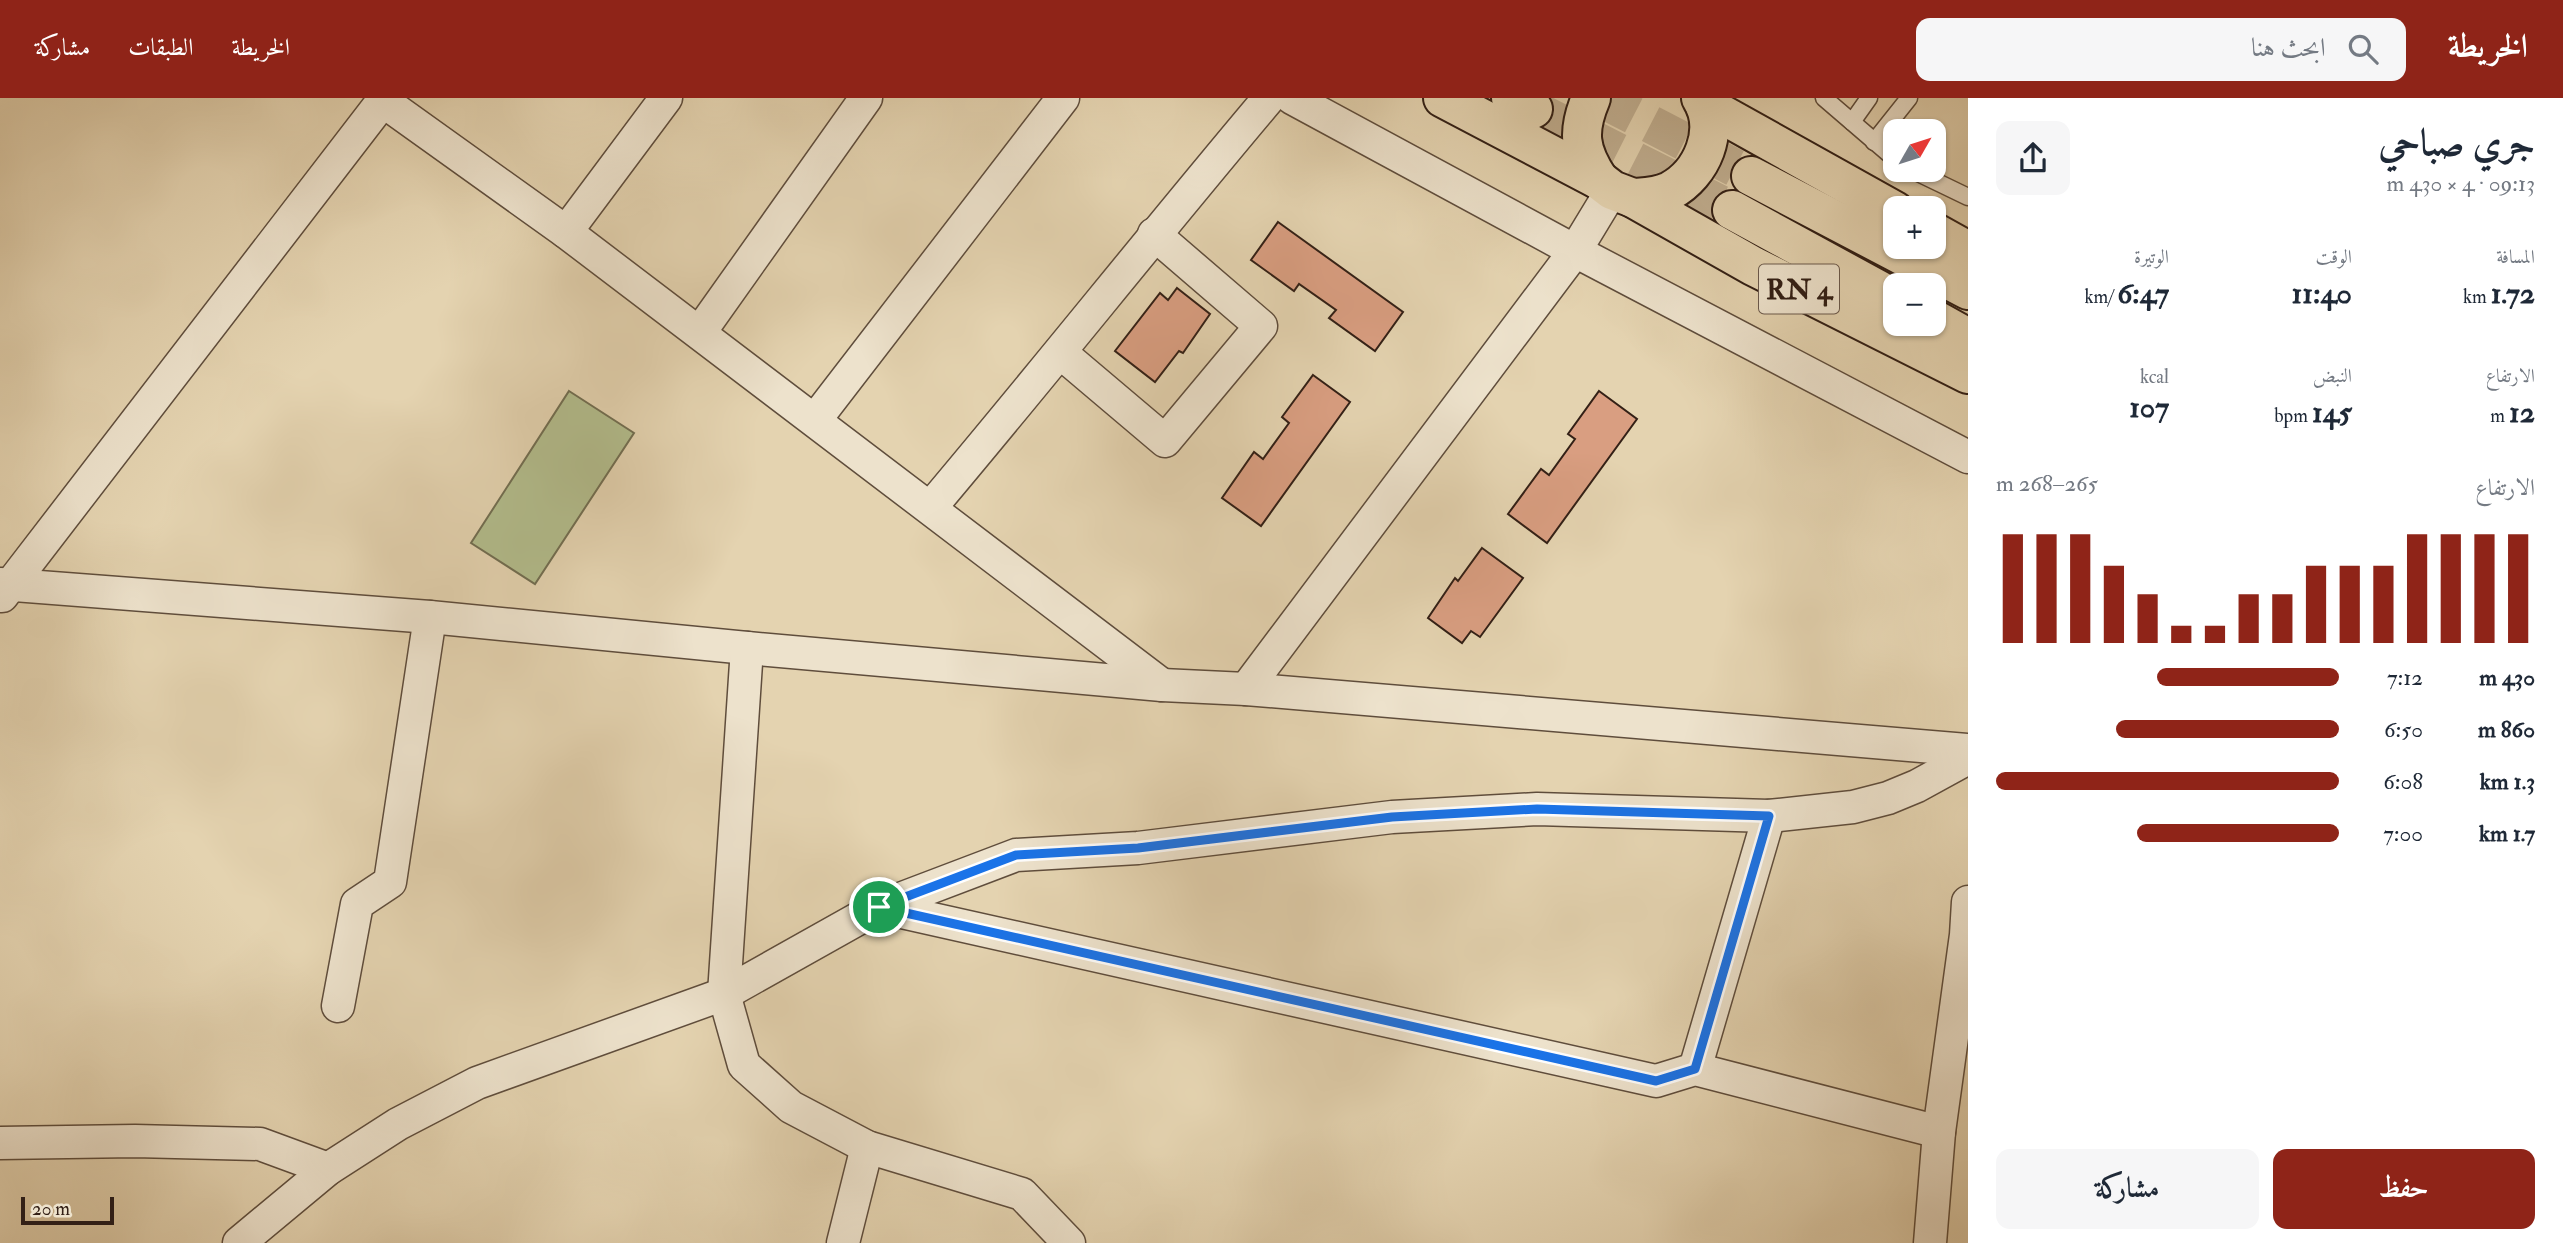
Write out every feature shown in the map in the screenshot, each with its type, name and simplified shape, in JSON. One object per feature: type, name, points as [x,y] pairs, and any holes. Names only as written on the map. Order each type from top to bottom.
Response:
[{"type":"main road","name":"RN 4","points":[[1443,98],[1754,266],[1968,374]]},
{"type":"main road","points":[[1591,98],[1582,119],[1581,141],[1587,162],[1615,189],[1651,197],[1684,183],[1696,170],[1709,136],[1703,102]]},
{"type":"main road","points":[[1703,102],[1883,204]]},
{"type":"main road","name":"RN 4","points":[[1751,176],[1968,290]]},
{"type":"main road","name":"RN 4","points":[[1732,210],[1883,292]]},
{"type":"main road","points":[[1946,239],[1968,251]]},
{"type":"main road","points":[[1946,326],[1968,338]]},
{"type":"street","points":[[566,232],[666,98]]},
{"type":"street","points":[[700,332],[866,98]]},
{"type":"street","points":[[815,420],[1063,98]]},
{"type":"street","points":[[931,507],[1269,98]]},
{"type":"street","points":[[1292,98],[1968,457]]},
{"type":"street","points":[[3,589],[384,99],[700,332],[1162,685]]},
{"type":"street","points":[[1246,689],[1576,251],[1615,189]]},
{"type":"street","points":[[1060,353],[1165,441],[1261,326],[1154,234]]},
{"type":"street","points":[[3,589],[430,617],[1162,685],[1246,689],[1968,750]]},
{"type":"street","points":[[338,1006],[357,904],[390,882],[430,617]]},
{"type":"street","points":[[747,648],[724,994],[744,1065],[791,1107],[867,1147],[1022,1194],[1069,1243]]},
{"type":"street","points":[[239,1243],[328,1168],[398,1124],[477,1083],[724,994],[879,907],[1016,855],[1138,848],[1392,817],[1537,809],[1769,816],[1853,807],[1888,798],[1917,786],[1968,758]]},
{"type":"street","points":[[1695,1069],[1769,816]]},
{"type":"street","points":[[1930,1243],[1939,1132],[1956,1096],[1968,902]]},
{"type":"street","points":[[879,907],[1656,1081],[1695,1069],[1939,1132]]},
{"type":"street","points":[[0,1143],[135,1141],[260,1144],[328,1168]]},
{"type":"street","points":[[842,1243],[867,1147]]},
{"type":"lane","points":[[1852,122],[1869,98]]},
{"type":"lane","points":[[1874,142],[1909,98]]},
{"type":"lane","points":[[1831,100],[1883,149]]},
{"type":"lane","points":[[1937,182],[1968,197]]},
{"type":"green space","points":[[569,391],[634,433],[535,584],[471,543]]},
{"type":"building","points":[[1278,222],[1403,312],[1375,351],[1329,318],[1336,310],[1299,284],[1294,291],[1251,260]]},
{"type":"building","points":[[1177,288],[1210,314],[1183,353],[1179,351],[1155,382],[1115,351],[1160,293],[1168,300]]},
{"type":"building","points":[[1313,375],[1350,402],[1261,526],[1222,498],[1254,452],[1263,459],[1289,423],[1282,417]]},
{"type":"building","points":[[1599,391],[1637,419],[1547,543],[1508,514],[1541,469],[1549,475],[1575,439],[1568,434]]},
{"type":"building","points":[[1482,548],[1523,578],[1480,637],[1471,631],[1462,643],[1428,618],[1455,578],[1458,581]]},
{"type":"tunnel","points":[[1600,98],[1751,176]]},
{"type":"tunnel","points":[[1533,109],[1732,210]]},
{"type":"route","points":[[1537,809],[1769,816],[1695,1069],[1656,1081],[879,907],[1016,855],[1138,848],[1392,817],[1537,809]]}]
